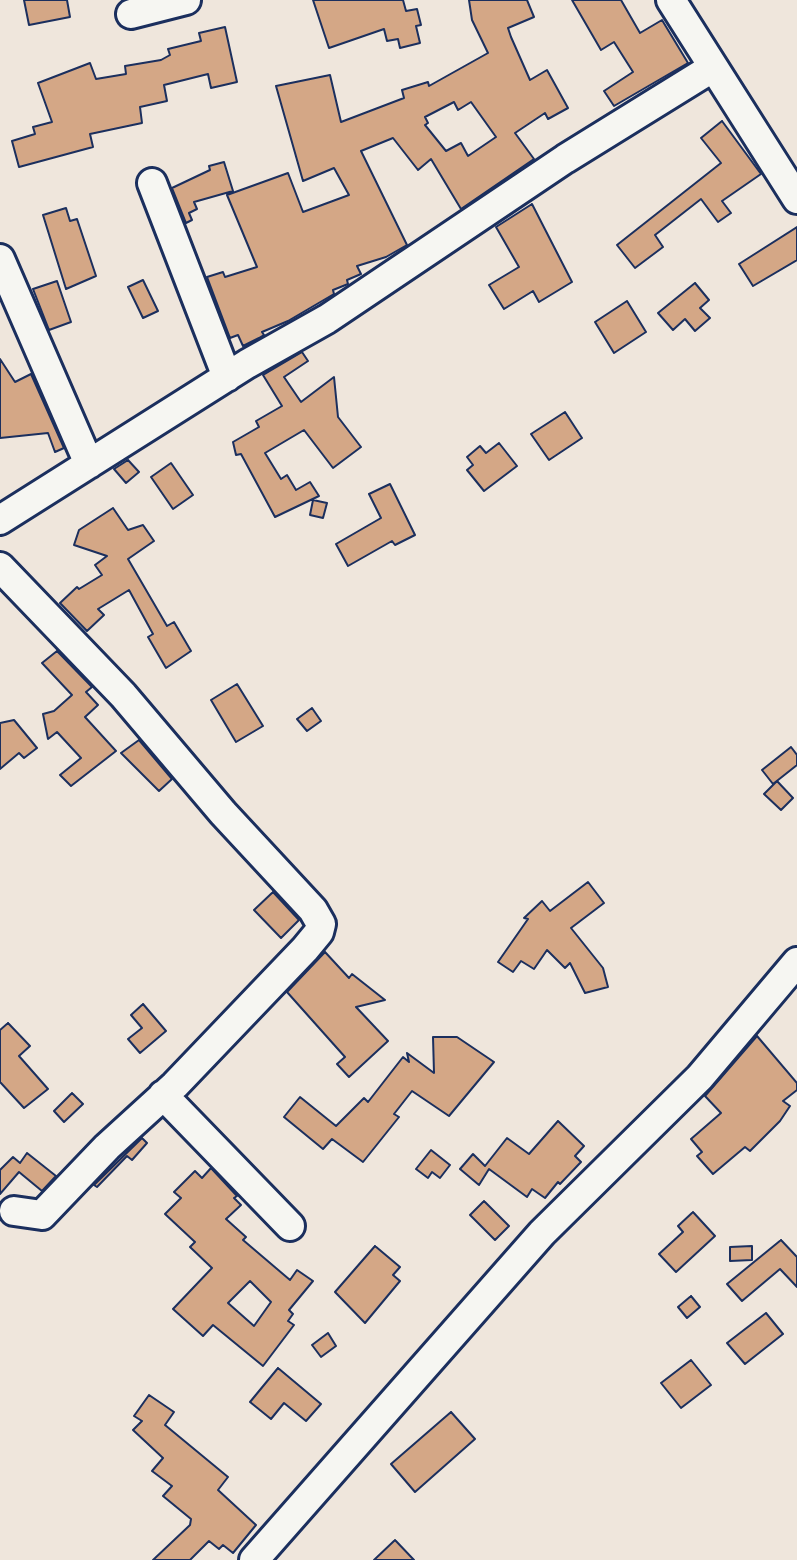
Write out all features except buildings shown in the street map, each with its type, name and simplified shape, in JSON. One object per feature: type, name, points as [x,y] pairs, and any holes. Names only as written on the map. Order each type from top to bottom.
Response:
[{"type":"street","points":[[131,14],[186,0]]},
{"type":"street","points":[[671,0],[797,199]]},
{"type":"street","points":[[0,520],[227,377],[327,319],[565,159],[712,68]]},
{"type":"street","points":[[152,183],[227,377]]},
{"type":"street","points":[[0,259],[89,464]]},
{"type":"street","points":[[0,567],[123,695],[223,813],[313,910],[321,924],[319,932],[305,949],[42,1215],[14,1211]]},
{"type":"street","points":[[254,1560],[542,1233],[700,1077],[797,962]]},
{"type":"street","points":[[163,1095],[290,1226]]}]
